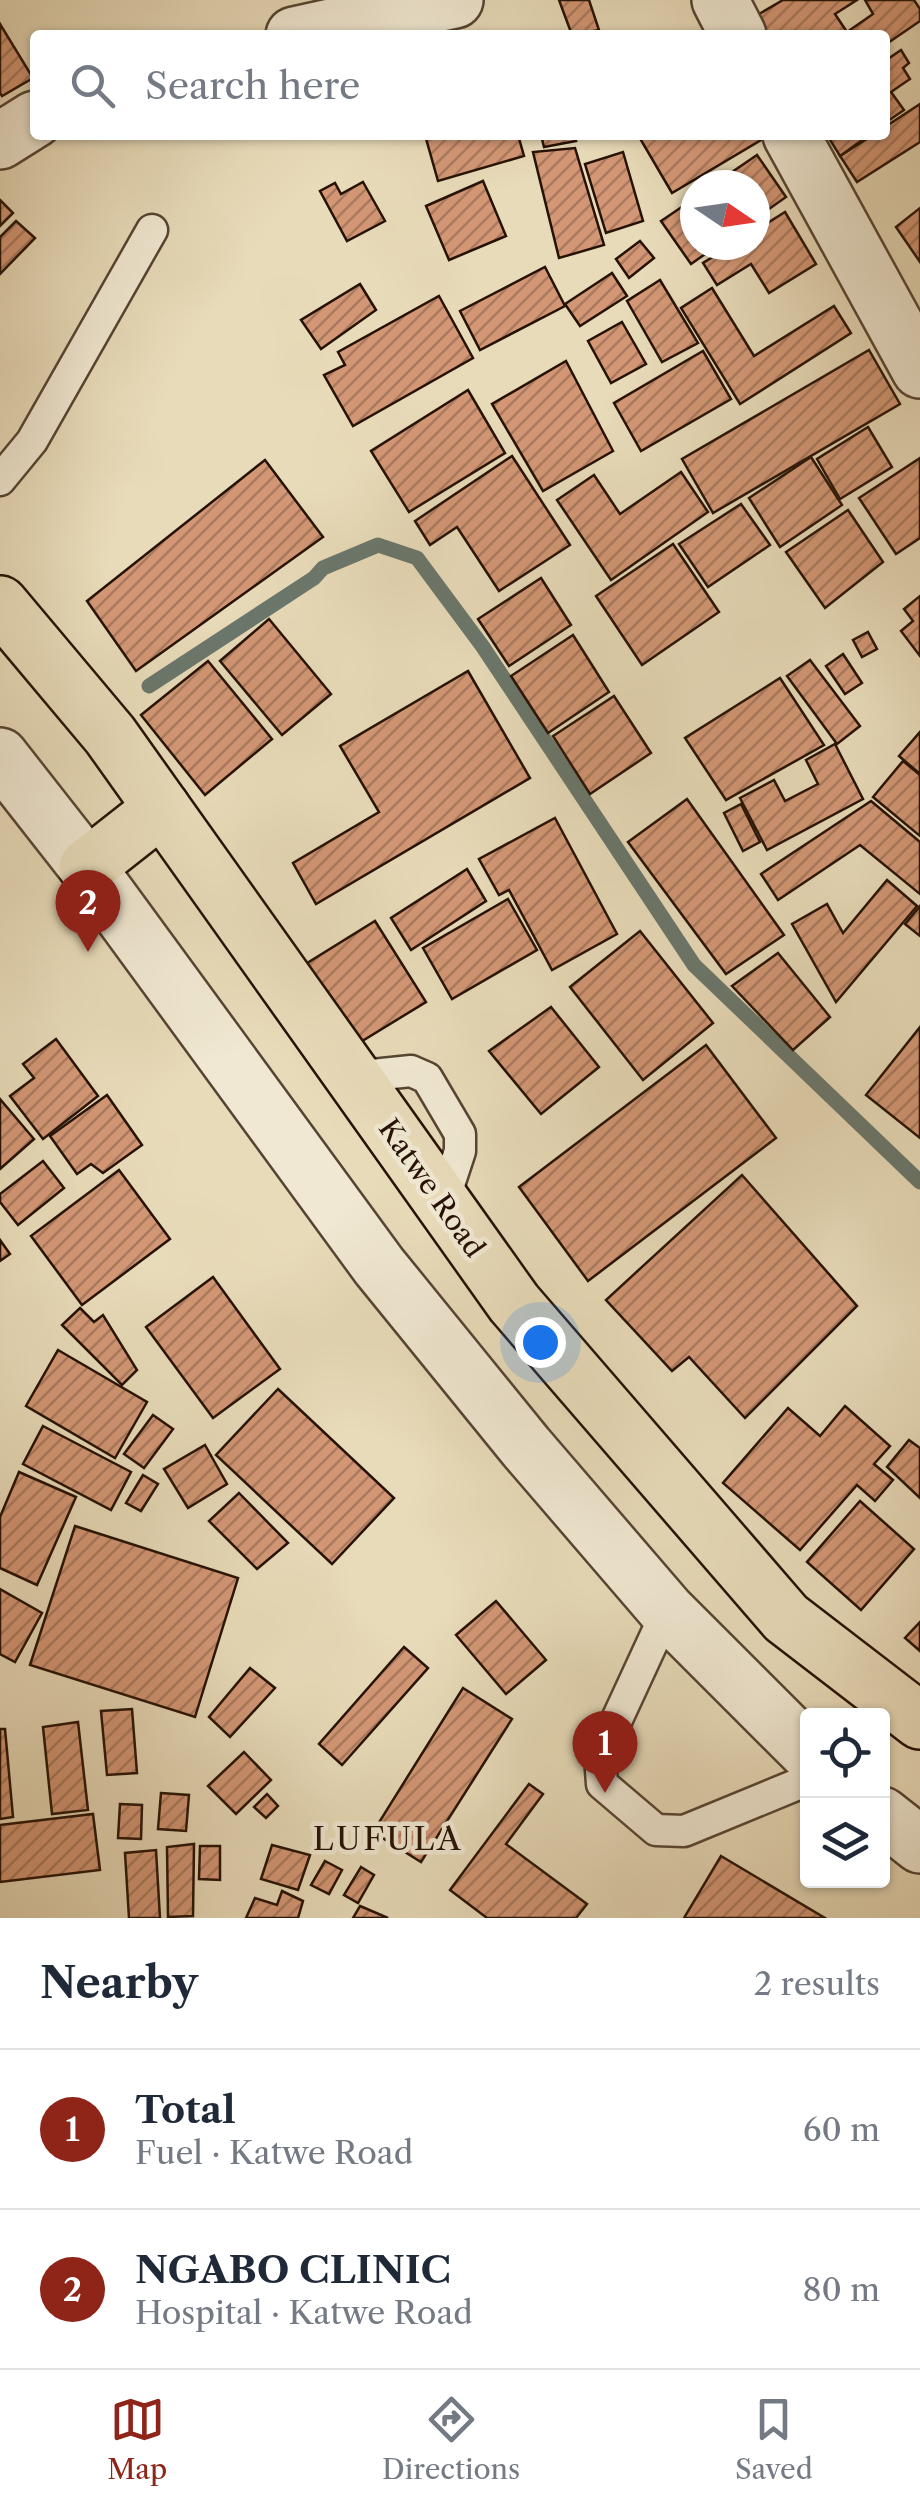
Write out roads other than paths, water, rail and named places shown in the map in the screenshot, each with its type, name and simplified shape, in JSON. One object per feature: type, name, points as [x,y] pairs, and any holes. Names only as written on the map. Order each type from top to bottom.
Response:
[{"type":"highway","name":"Katwe Road","points":[[0,604],[110,735],[514,1303],[786,1618],[920,1721]]},
{"type":"highway","points":[[87,867],[162,808]]},
{"type":"street","points":[[317,30],[455,0]]},
{"type":"street","points":[[720,0],[735,30]]},
{"type":"street","points":[[0,141],[30,122]]},
{"type":"street","points":[[794,140],[920,370]]},
{"type":"street","points":[[0,756],[87,867],[379,1266],[666,1611],[800,1744]]},
{"type":"street","points":[[890,1821],[920,1845]]},
{"type":"lane","points":[[0,480],[32,442],[152,230]]},
{"type":"lane","points":[[666,1611],[600,1756],[602,1784],[656,1830],[684,1830],[800,1783]]},
{"type":"waterway","points":[[149,686],[314,578],[323,568],[378,545],[417,558],[483,647],[694,965],[920,1182]]},
{"type":"place","name":"NGABO CLINIC","points":[[88,952]]},
{"type":"place","name":"Total","points":[[605,1793]]},
{"type":"district","name":"LUFULA","points":[[388,1838]]}]
